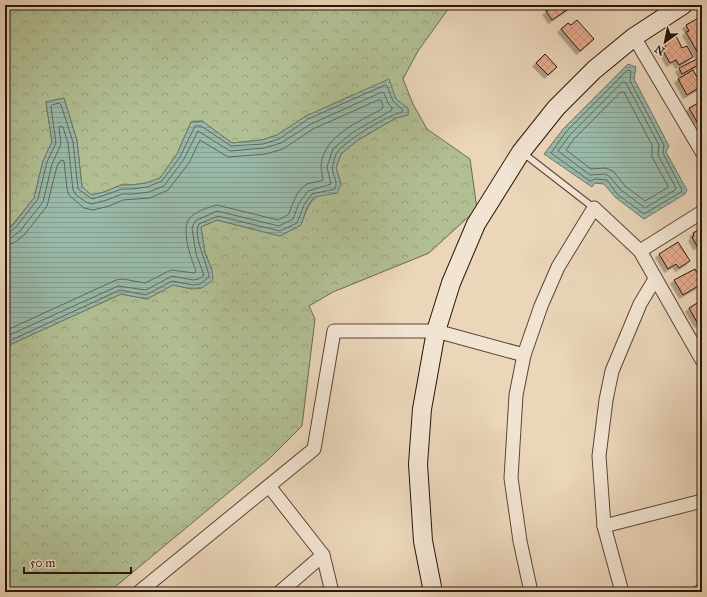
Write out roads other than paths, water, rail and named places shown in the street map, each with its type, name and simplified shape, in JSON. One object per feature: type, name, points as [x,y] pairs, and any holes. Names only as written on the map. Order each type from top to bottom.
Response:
[{"type":"street","points":[[433,592],[423,541],[418,464],[422,409],[436,331],[451,283],[476,224],[521,152],[556,108],[594,70],[634,37],[683,5]]},
{"type":"street","points":[[634,37],[702,152]]},
{"type":"street","points":[[531,592],[520,541],[511,478],[516,395],[524,355],[541,306],[558,267],[594,208],[640,251],[702,360]]},
{"type":"street","points":[[640,251],[702,212]]},
{"type":"street","points":[[622,592],[604,526],[598,456],[606,400],[612,371],[640,304],[655,279]]},
{"type":"street","points":[[139,592],[314,449],[334,331],[436,331],[524,355]]},
{"type":"street","points":[[269,486],[323,555],[332,592]]},
{"type":"street","points":[[604,526],[702,501]]},
{"type":"street","points":[[280,592],[323,555]]},
{"type":"lane","points":[[521,152],[594,208]]},
{"type":"water","points":[[628,64],[636,67],[634,79],[669,146],[666,152],[687,190],[685,194],[644,219],[615,197],[604,184],[595,183],[592,187],[544,154],[563,129]]},
{"type":"water","points":[[389,79],[396,99],[408,108],[408,115],[396,118],[358,140],[341,154],[336,168],[341,184],[337,193],[314,197],[307,207],[301,225],[280,236],[217,220],[201,227],[205,253],[212,270],[213,280],[202,288],[192,289],[173,285],[147,299],[121,294],[5,347],[5,231],[14,224],[34,198],[43,161],[52,142],[46,102],[64,98],[77,141],[82,187],[92,195],[121,185],[146,183],[160,178],[177,154],[191,122],[202,121],[232,143],[262,140],[277,135],[306,116]]}]
